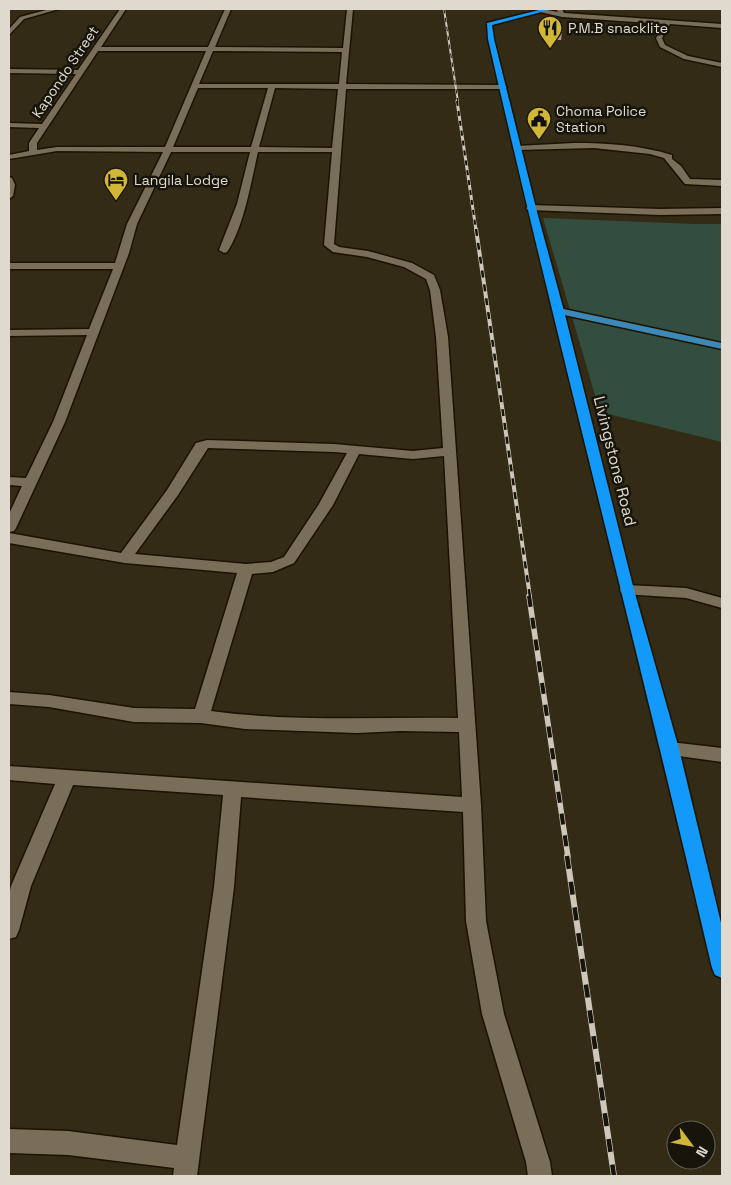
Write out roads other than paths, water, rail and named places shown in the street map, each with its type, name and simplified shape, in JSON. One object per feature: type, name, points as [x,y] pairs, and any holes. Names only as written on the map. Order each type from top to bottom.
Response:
[{"type":"highway","name":"Livingstone Road","points":[[546,10],[502,19],[489,24],[531,208],[559,311],[627,590],[670,749],[722,968]]},
{"type":"main road","points":[[559,311],[722,346]]},
{"type":"street","points":[[9,33],[22,18],[56,9]]},
{"type":"street","name":"Kapondo Street","points":[[33,151],[33,143],[123,9]]},
{"type":"street","points":[[9,528],[59,422],[132,224],[168,149],[228,9]]},
{"type":"street","points":[[350,9],[328,245],[336,250],[368,254],[408,265],[430,277],[436,290],[442,337],[450,451],[472,806],[476,921],[493,1014],[538,1162],[540,1176]]},
{"type":"street","points":[[546,10],[642,17],[668,22],[722,26]]},
{"type":"street","points":[[668,22],[666,31],[658,40],[662,46],[686,58],[722,65]]},
{"type":"street","points":[[95,49],[346,50]]},
{"type":"street","points":[[9,70],[81,72]]},
{"type":"street","points":[[195,86],[503,88]]},
{"type":"street","points":[[224,250],[228,244],[242,204],[272,86]]},
{"type":"street","points":[[9,125],[44,126]]},
{"type":"street","points":[[517,148],[599,147],[638,150],[669,157],[667,159],[678,168],[685,181],[722,183]]},
{"type":"street","points":[[9,157],[56,148],[336,150]]},
{"type":"street","points":[[9,180],[11,184],[9,196]]},
{"type":"street","points":[[656,212],[692,202]]},
{"type":"street","points":[[531,208],[656,212],[722,211]]},
{"type":"street","points":[[9,266],[118,266]]},
{"type":"street","points":[[9,333],[93,332]]},
{"type":"street","points":[[125,558],[173,492],[201,446],[213,443],[413,455],[450,451]]},
{"type":"street","points":[[9,538],[125,558],[246,569],[273,567],[289,560],[326,505],[354,450]]},
{"type":"street","points":[[9,481],[30,482]]},
{"type":"street","points":[[201,716],[246,569]]},
{"type":"street","points":[[627,590],[686,592],[722,603]]},
{"type":"street","points":[[9,698],[49,701],[134,714],[201,716],[245,722],[348,726],[400,724],[467,725]]},
{"type":"street","points":[[670,749],[722,755]]},
{"type":"street","points":[[9,773],[472,806]]},
{"type":"street","points":[[9,930],[22,886],[67,777]]},
{"type":"street","points":[[9,1141],[68,1143],[187,1167],[224,887],[233,788]]},
{"type":"railway","points":[[444,9],[458,102]]},
{"type":"railway","points":[[457,101],[476,230]]},
{"type":"railway","points":[[476,229],[530,597]]},
{"type":"railway","points":[[529,596],[568,857]]},
{"type":"railway","points":[[567,856],[614,1176]]},
{"type":"place","name":"P.M.B snacklite","points":[[550,49]]},
{"type":"place","name":"Choma Police Station","points":[[539,140]]},
{"type":"place","name":"Langila Lodge","points":[[116,201]]}]
